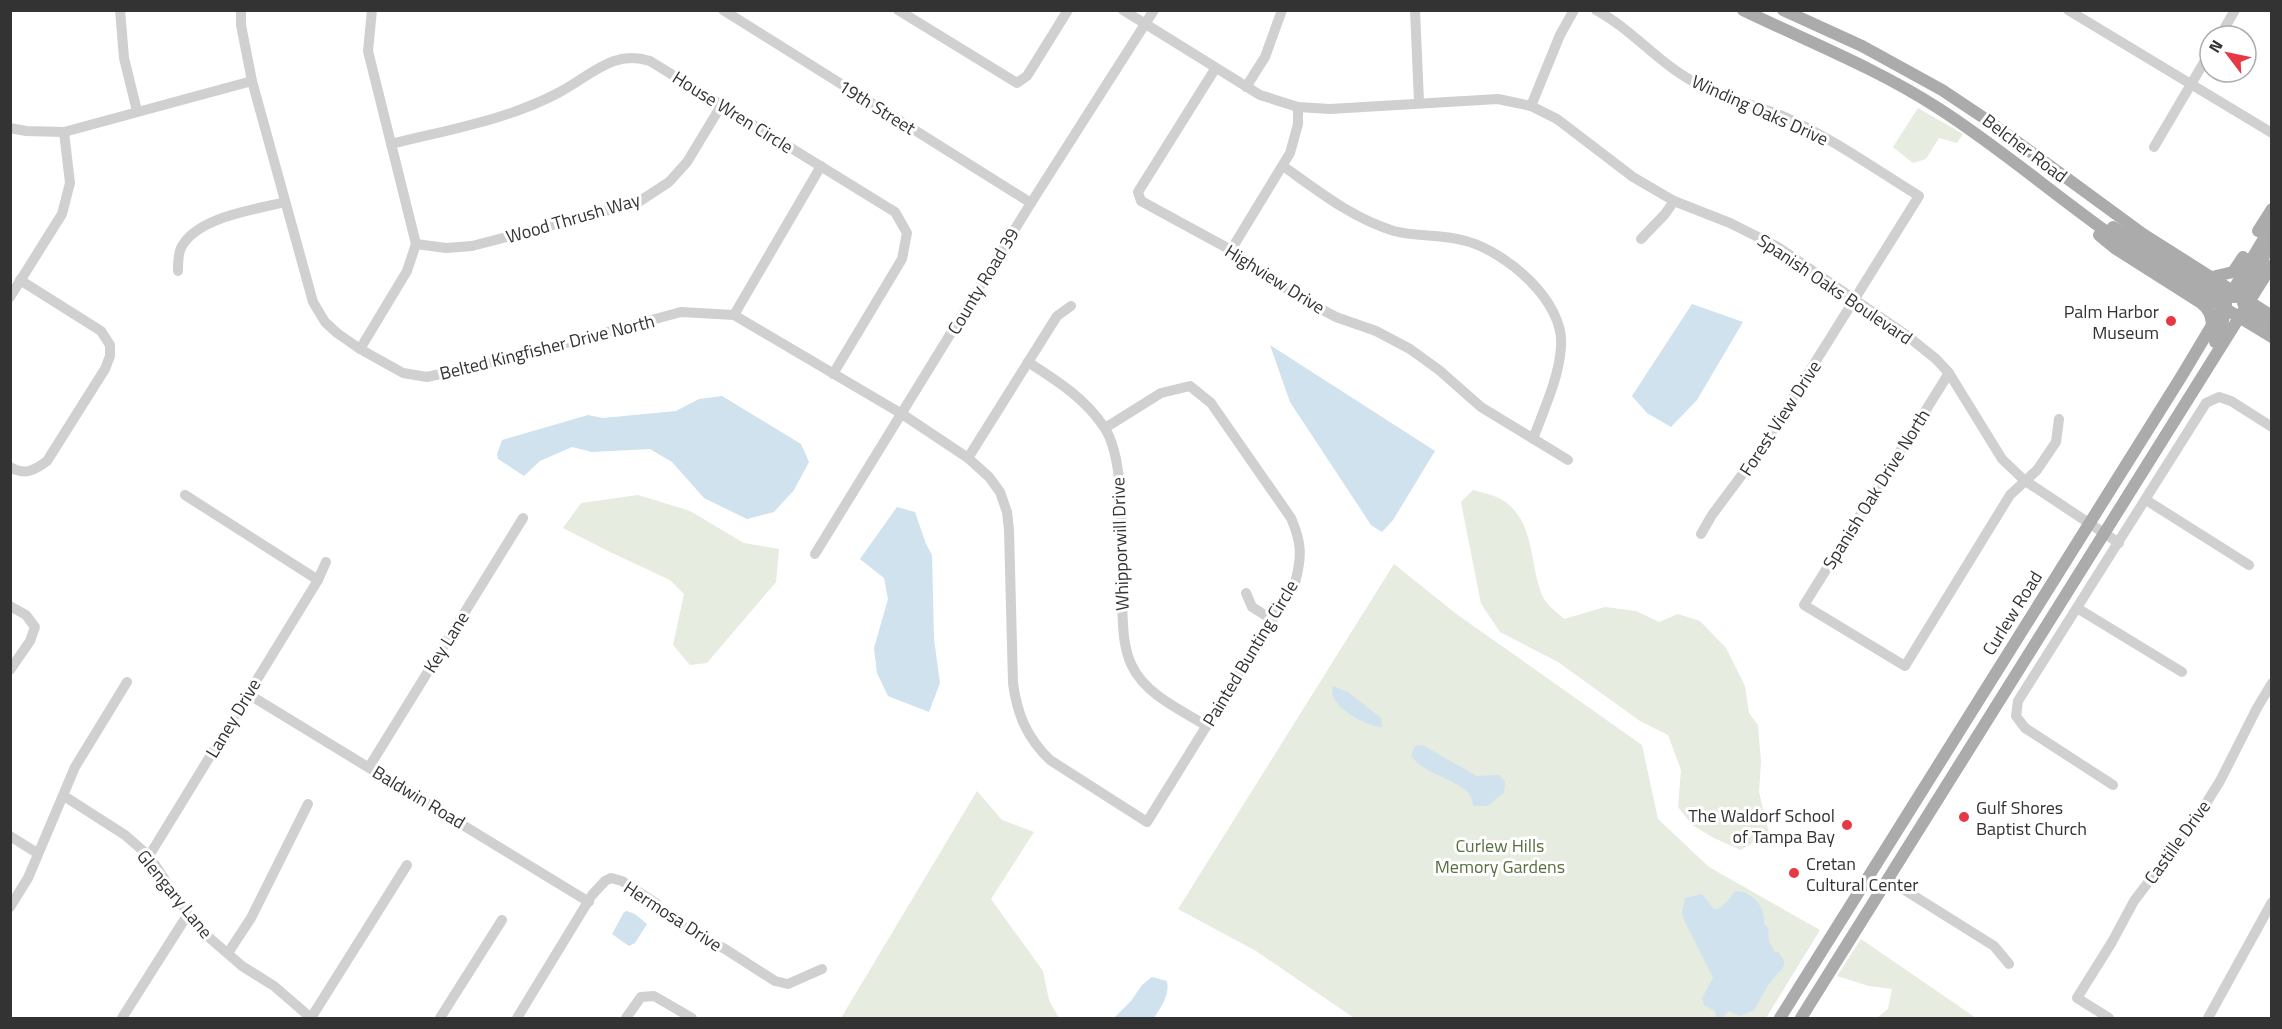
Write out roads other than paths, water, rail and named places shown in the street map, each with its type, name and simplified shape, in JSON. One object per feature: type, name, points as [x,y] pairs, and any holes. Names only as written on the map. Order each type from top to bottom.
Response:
[{"type":"main road","name":"Belcher Road","points":[[1743,10],[1894,81],[1979,135],[2120,242],[2236,305],[2271,316]]},
{"type":"main road","name":"Belcher Road","points":[[1783,10],[1862,46],[1942,90],[1990,122],[2143,234],[2212,277],[2254,327],[2271,337]]},
{"type":"main road","points":[[2060,196],[2115,249],[2201,303],[2211,315],[2212,325]]},
{"type":"main road","points":[[2212,277],[2228,274],[2236,268],[2271,209]]},
{"type":"main road","name":"Curlew Road","points":[[1801,1018],[2226,339],[2236,305],[2271,225]]},
{"type":"main road","points":[[2156,451],[2167,419],[2219,335],[2271,243]]},
{"type":"main road","name":"Curlew Road","points":[[1780,1018],[2212,325],[2258,287],[2271,265]]},
{"type":"main road","points":[[2258,287],[2266,305],[2271,309]]},
{"type":"main road","points":[[2236,305],[2271,325]]},
{"type":"main road","points":[[2226,339],[2243,330],[2271,345]]},
{"type":"main road","points":[[1887,879],[1889,862],[1924,803],[1920,795]]},
{"type":"street","points":[[120,10],[124,58],[137,111]]},
{"type":"street","name":"Belted Kingfisher Drive North","points":[[241,10],[241,25],[252,81],[315,306],[325,322],[337,333],[403,373],[427,377],[515,357],[681,312],[734,315],[902,414],[968,458],[989,477],[1000,492],[1007,512],[1013,683],[1016,704],[1024,728],[1050,760],[1147,822]]},
{"type":"street","points":[[360,349],[407,271],[416,244],[368,51],[372,10]]},
{"type":"street","name":"19th Street","points":[[723,10],[1031,204]]},
{"type":"street","points":[[898,10],[1017,83],[1027,76],[1068,10]]},
{"type":"street","name":"Spanish Oaks Boulevard","points":[[1124,10],[1246,87],[1298,106],[1330,109],[1498,99],[1531,106],[1557,119],[1616,165],[1674,201],[1762,238],[1905,334],[1936,359],[1949,373],[2002,459],[2024,480],[2119,543]]},
{"type":"street","name":"County Road 39","points":[[815,554],[1154,10]]},
{"type":"street","points":[[1246,87],[1265,57],[1282,10]]},
{"type":"street","points":[[1415,10],[1419,102]]},
{"type":"street","points":[[1531,106],[1560,35],[1574,10]]},
{"type":"street","name":"Winding Oaks Drive","points":[[1596,10],[1611,19],[1679,73],[1727,96],[1785,118],[1838,146],[1919,196],[1856,299]]},
{"type":"street","points":[[2068,10],[2081,14],[2271,133]]},
{"type":"street","points":[[2227,24],[2235,10]]},
{"type":"street","name":"House Wren Circle","points":[[391,144],[520,111],[559,93],[615,59],[631,57],[650,61],[895,212],[907,233],[902,260],[833,374]]},
{"type":"street","name":"Highview Drive","points":[[1215,69],[1138,192],[1142,201],[1231,250],[1300,298],[1336,317],[1376,331],[1410,349],[1481,407],[1568,460]]},
{"type":"street","points":[[2154,147],[2198,72]]},
{"type":"street","points":[[10,128],[26,131],[64,132],[252,81]]},
{"type":"street","name":"Wood Thrush Way","points":[[416,244],[446,248],[472,246],[637,203],[669,182],[687,162],[722,106]]},
{"type":"street","points":[[1231,250],[1283,166],[1296,137],[1298,106]]},
{"type":"street","points":[[10,297],[66,204],[70,183],[64,132]]},
{"type":"street","points":[[734,315],[821,166]]},
{"type":"street","points":[[1283,166],[1347,210],[1380,226],[1413,235],[1464,240],[1496,254],[1530,281],[1551,306],[1562,345],[1556,375],[1533,438]]},
{"type":"street","points":[[1641,239],[1674,201]]},
{"type":"street","points":[[178,271],[180,249],[193,233],[206,224],[285,202]]},
{"type":"street","points":[[10,467],[17,471],[28,472],[48,461],[105,369],[110,356],[110,345],[101,331],[20,280]]},
{"type":"street","name":"Forest View Drive","points":[[1701,534],[1712,515],[1759,452],[1856,299]]},
{"type":"street","points":[[968,458],[1057,316],[1071,306]]},
{"type":"street","name":"Whipporwill Drive","points":[[1028,362],[1069,389],[1105,428],[1113,450],[1119,481],[1124,639],[1132,667],[1148,687],[1206,726]]},
{"type":"street","name":"Spanish Oak Drive North","points":[[1949,373],[1804,605],[1905,666],[2010,495],[2024,480]]},
{"type":"street","name":"Painted Bunting Circle","points":[[1105,428],[1161,393],[1190,386],[1211,403],[1291,518],[1299,536],[1300,564],[1295,583],[1147,822]]},
{"type":"street","points":[[2113,785],[2025,728],[2016,716],[2018,701],[2206,403],[2219,397],[2231,401],[2271,427]]},
{"type":"street","points":[[2024,480],[2037,470],[2056,442],[2059,419]]},
{"type":"street","points":[[185,495],[318,580]]},
{"type":"street","points":[[2146,500],[2249,565]]},
{"type":"street","name":"Key Lane","points":[[369,767],[524,518]]},
{"type":"street","name":"Laney Drive","points":[[149,856],[318,580],[326,562]]},
{"type":"street","points":[[1246,593],[1252,607],[1273,620]]},
{"type":"street","points":[[10,606],[26,615],[35,627],[30,641],[10,670]]},
{"type":"street","points":[[2077,608],[2182,672]]},
{"type":"street","points":[[10,907],[28,878],[75,767],[127,682]]},
{"type":"street","name":"Castille Drive","points":[[2109,1018],[2077,998],[2112,942],[2134,901],[2195,821],[2220,781],[2271,682]]},
{"type":"street","name":"Baldwin Road","points":[[248,694],[590,902]]},
{"type":"street","name":"Glengary Lane","points":[[64,796],[125,835],[149,856],[188,914],[205,934],[242,966],[273,986],[311,1018]]},
{"type":"street","points":[[228,953],[252,918],[308,804]]},
{"type":"street","points":[[10,836],[37,853]]},
{"type":"street","points":[[311,1018],[407,866]]},
{"type":"street","name":"Hermosa Drive","points":[[517,1018],[590,902],[592,895],[611,878],[622,881],[657,904],[664,914],[679,924],[725,949],[775,981],[788,984],[822,969]]},
{"type":"street","points":[[1887,879],[1994,946],[2009,964]]},
{"type":"street","points":[[2208,1018],[2271,902]]},
{"type":"street","points":[[124,1018],[188,914]]},
{"type":"street","points":[[440,1018],[502,920]]},
{"type":"street","points":[[626,1018],[642,997],[654,996],[692,1018]]},
{"type":"water","points":[[1692,304],[1743,322],[1697,400],[1671,427],[1647,413],[1632,396]]},
{"type":"water","points":[[1270,345],[1435,451],[1393,520],[1382,532],[1371,525],[1290,402]]},
{"type":"water","points":[[722,396],[801,444],[809,462],[794,490],[774,512],[747,519],[704,498],[672,462],[650,449],[592,452],[572,447],[540,461],[524,476],[498,459],[497,454],[502,440],[588,415],[603,418],[676,411],[699,399]]},
{"type":"water","points":[[897,507],[915,512],[932,555],[934,639],[940,683],[929,712],[888,696],[877,673],[874,648],[888,599],[884,578],[860,559]]},
{"type":"water","points":[[1333,686],[1348,692],[1381,718],[1382,727],[1357,719],[1341,707],[1332,693]]},
{"type":"water","points":[[1422,745],[1477,776],[1499,775],[1505,782],[1504,793],[1487,806],[1474,806],[1471,797],[1460,786],[1424,768],[1411,755],[1415,746]]},
{"type":"water","points":[[1739,891],[1750,895],[1761,907],[1764,924],[1768,928],[1769,941],[1775,952],[1778,952],[1784,960],[1784,966],[1769,984],[1754,1010],[1740,1016],[1729,1011],[1721,1018],[1716,1018],[1715,1011],[1704,1005],[1702,998],[1713,978],[1682,913],[1685,898],[1702,894],[1714,909],[1718,909],[1734,892]]},
{"type":"water","points":[[624,912],[635,914],[647,924],[635,943],[629,946],[612,934]]},
{"type":"water","points":[[1152,977],[1167,981],[1168,986],[1164,1001],[1154,1018],[1114,1018],[1131,1001],[1142,985]]},
{"type":"place","name":"Palm Harbor Museum","points":[[2171,321]]},
{"type":"place","name":"Gulf Shores Baptist Church","points":[[1964,817]]},
{"type":"place","name":"The Waldorf School of Tampa Bay","points":[[1847,825]]},
{"type":"place","name":"Cretan Cultural Center","points":[[1794,873]]},
{"type":"park label","name":"Curlew Hills Memory Gardens","points":[[1500,855]]}]
